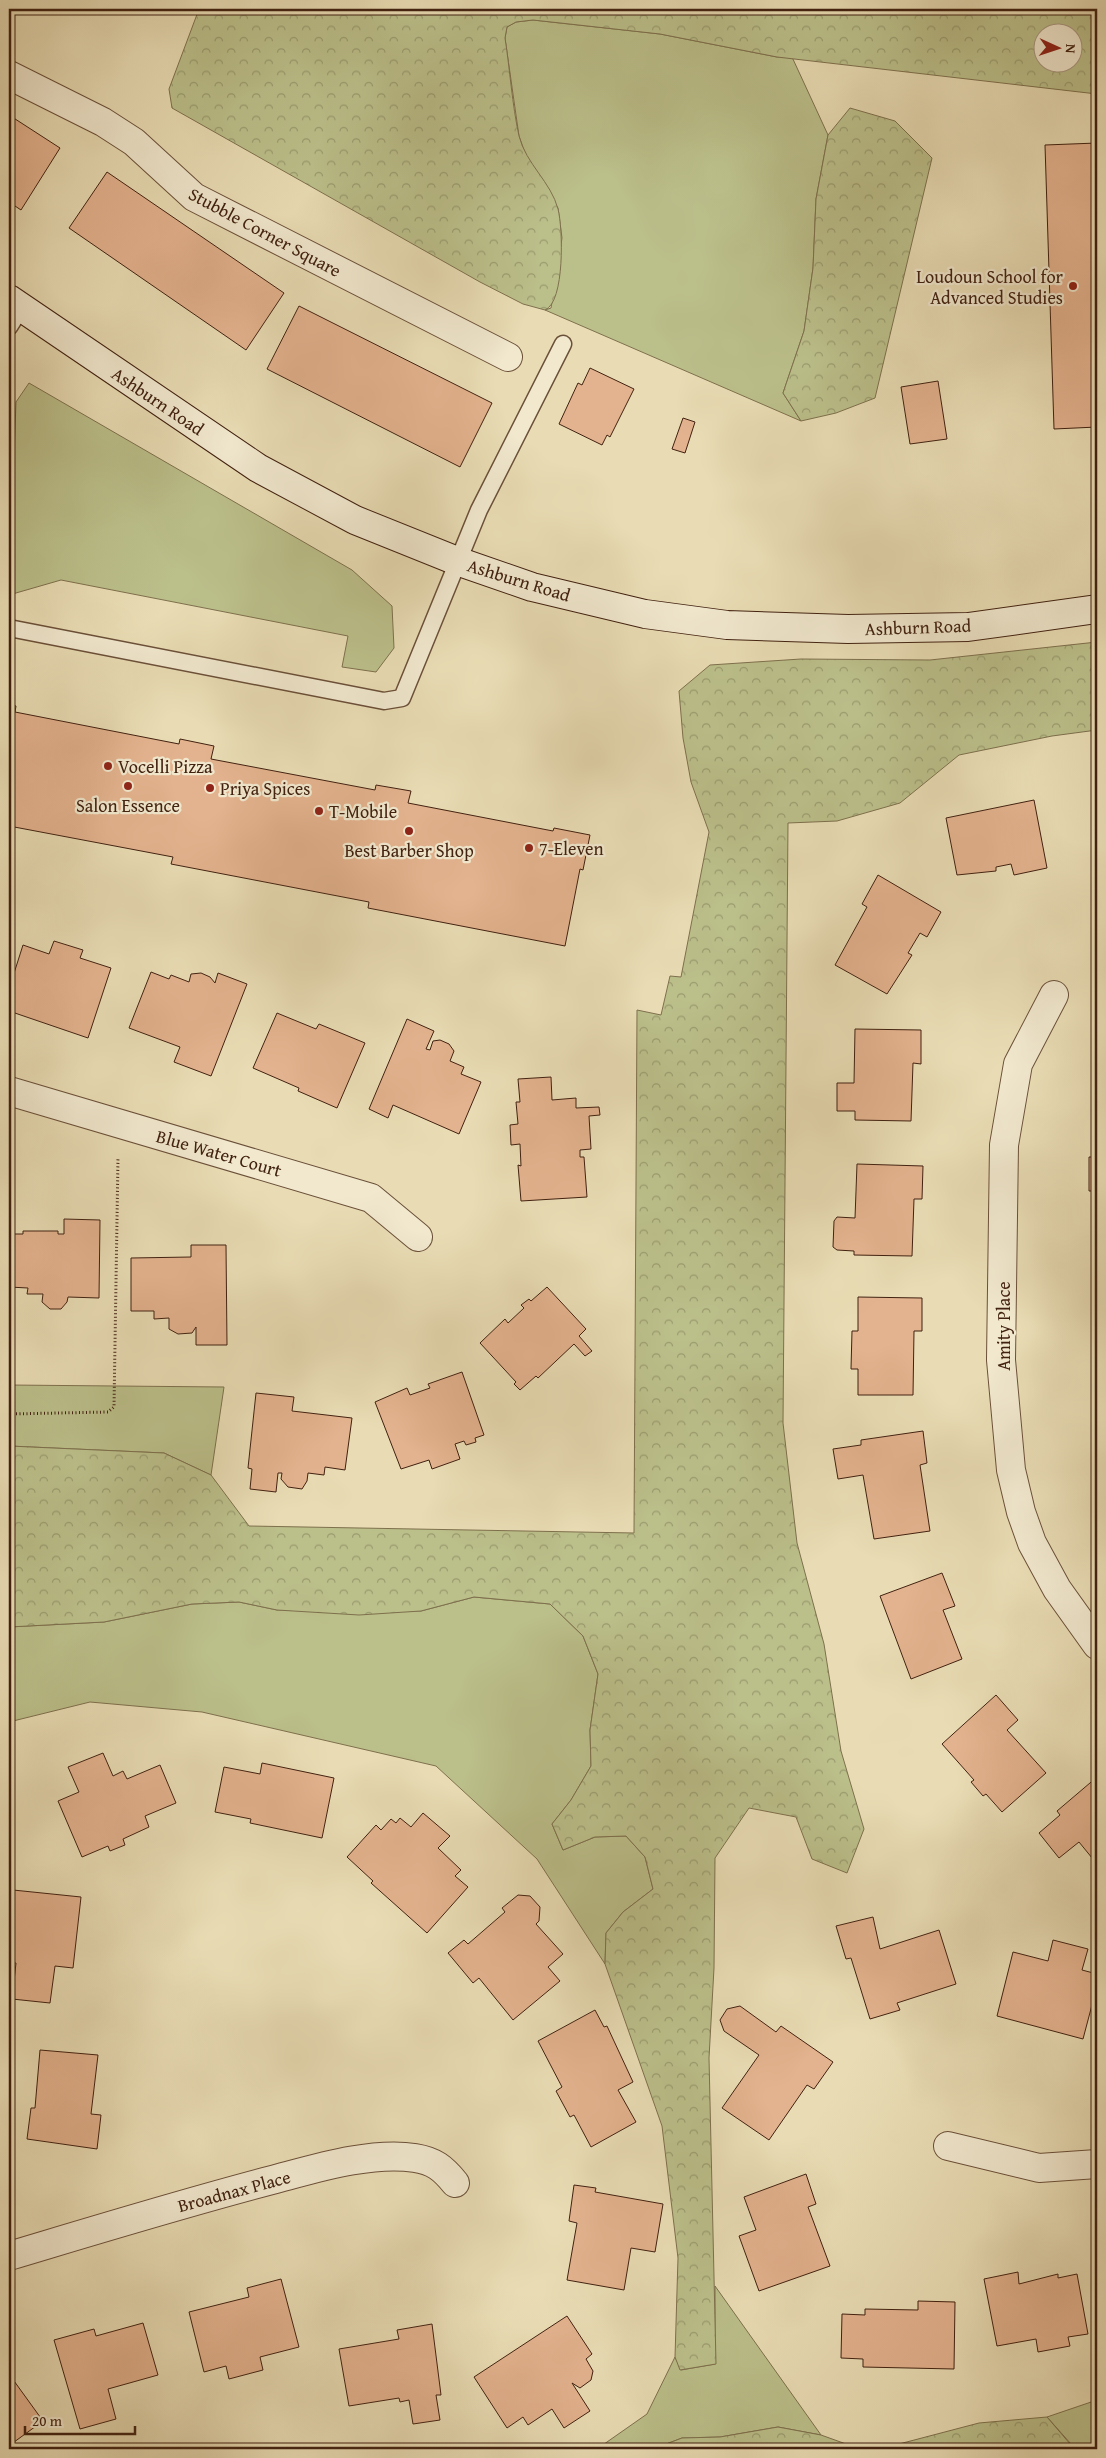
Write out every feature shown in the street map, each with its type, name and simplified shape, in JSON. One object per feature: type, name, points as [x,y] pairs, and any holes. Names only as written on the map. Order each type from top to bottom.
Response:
[{"type":"street","name":"Stubble Corner Square","points":[[9,75],[103,122],[134,142],[194,197],[508,357]]},
{"type":"street","name":"Ashburn Road","points":[[13,312],[258,468],[355,520],[457,561],[532,587],[645,614],[726,625],[848,629],[968,627],[1097,609]]},
{"type":"street","name":"Amity Place","points":[[1054,995],[1018,1064],[1004,1145],[1001,1360],[1011,1470],[1021,1512],[1032,1543],[1057,1589],[1097,1645]]},
{"type":"street","name":"Blue Water Court","points":[[9,1091],[371,1198],[418,1238]]},
{"type":"street","points":[[948,2146],[1039,2168],[1097,2164]]},
{"type":"street","name":"Broadnax Place","points":[[9,2256],[229,2191],[312,2169],[376,2158],[414,2158],[441,2166],[455,2183]]},
{"type":"lane","points":[[9,628],[384,701],[402,698],[479,510],[563,344]]},
{"type":"path","points":[[9,1414],[108,1412],[114,1407],[119,1124]]},
{"type":"green space","points":[[199,9],[1097,9],[1097,94],[777,57],[660,34],[533,20],[516,22],[507,27],[505,38],[519,136],[527,155],[555,199],[560,218],[561,264],[559,280],[552,304],[545,310],[523,304],[480,282],[172,108],[169,89]]},
{"type":"green space","points":[[533,20],[660,34],[777,57],[792,57],[828,135],[816,199],[813,268],[804,331],[783,393],[801,421],[545,310],[551,308],[562,238],[558,208],[526,156],[519,136],[505,38],[507,27],[516,22]]},
{"type":"green space","points":[[850,108],[895,121],[932,158],[875,398],[836,413],[801,421],[783,393],[804,331],[813,268],[816,199],[828,135]]},
{"type":"green space","points":[[29,383],[352,570],[392,606],[394,648],[376,672],[342,667],[348,636],[61,580],[9,595],[16,402]]},
{"type":"green space","points":[[1097,642],[1097,730],[1052,736],[959,755],[900,803],[837,821],[788,823],[783,1423],[797,1543],[824,1644],[841,1751],[864,1829],[847,1873],[812,1859],[796,1817],[749,1808],[715,1858],[714,1968],[709,2058],[716,2364],[680,2370],[675,2357],[678,2258],[662,2126],[605,1964],[606,1933],[623,1912],[653,1889],[645,1857],[626,1836],[595,1837],[563,1850],[552,1824],[571,1800],[591,1766],[590,1730],[598,1674],[583,1636],[550,1604],[474,1597],[421,1611],[359,1615],[277,1610],[239,1602],[192,1604],[104,1622],[9,1627],[9,1446],[164,1453],[211,1475],[249,1526],[634,1533],[637,1010],[661,1015],[670,976],[681,977],[709,832],[691,782],[683,738],[679,691],[710,665],[801,659],[930,660]]},
{"type":"green space","points":[[9,1385],[224,1387],[211,1475],[164,1453],[9,1446]]},
{"type":"green space","points":[[474,1597],[550,1604],[583,1636],[598,1674],[590,1730],[591,1766],[571,1800],[552,1824],[563,1850],[595,1837],[626,1836],[645,1857],[653,1889],[623,1912],[606,1933],[605,1964],[537,1859],[436,1766],[202,1712],[90,1702],[9,1722],[9,1627],[104,1622],[192,1604],[239,1602],[277,1610],[421,1611]]},
{"type":"green space","points":[[715,2286],[821,2435],[778,2427],[720,2437],[682,2438],[653,2449],[597,2449],[647,2414],[675,2357],[681,2370],[715,2364]]},
{"type":"green space","points":[[1097,2400],[1097,2449],[1065,2449],[1071,2444],[1047,2417]]},
{"type":"green space","points":[[1047,2417],[1071,2445],[1065,2449],[880,2449],[979,2423]]},
{"type":"green space","points":[[778,2427],[821,2435],[860,2449],[653,2449],[682,2438],[720,2437]]},
{"type":"building","points":[[9,115],[60,148],[21,210],[9,202]]},
{"type":"building","name":"Loudoun School for Advanced Studies","points":[[1097,143],[1097,427],[1054,429],[1045,145]]},
{"type":"building","points":[[107,172],[284,293],[246,350],[69,228]]},
{"type":"building","points":[[299,306],[492,403],[460,467],[267,369]]},
{"type":"building","points":[[590,368],[634,389],[610,437],[607,435],[602,445],[559,424],[578,383],[582,385]]},
{"type":"building","points":[[938,381],[947,439],[910,444],[901,387]]},
{"type":"building","points":[[683,418],[695,422],[685,453],[672,449]]},
{"type":"building","points":[[9,704],[16,706],[15,712],[179,744],[180,739],[214,746],[211,759],[375,790],[376,785],[411,791],[408,803],[553,831],[554,828],[590,835],[583,870],[580,869],[565,946],[368,908],[369,902],[171,864],[173,857],[9,826]]},
{"type":"building","points":[[1034,800],[1047,868],[1014,875],[1011,864],[996,867],[996,871],[957,875],[946,818]]},
{"type":"building","points":[[878,875],[941,912],[927,937],[920,933],[908,953],[912,955],[887,994],[835,965],[867,907],[862,904]]},
{"type":"building","points":[[54,941],[83,950],[80,958],[111,968],[88,1038],[9,1011],[9,989],[23,945],[49,954]]},
{"type":"building","points":[[151,972],[169,979],[171,975],[189,982],[191,974],[201,973],[210,977],[215,983],[218,973],[247,984],[211,1076],[174,1062],[180,1047],[129,1028]]},
{"type":"building","points":[[277,1013],[316,1029],[319,1024],[365,1043],[337,1108],[298,1091],[299,1088],[253,1068]]},
{"type":"building","points":[[407,1019],[434,1031],[426,1049],[430,1050],[433,1041],[440,1040],[449,1044],[454,1051],[450,1061],[464,1067],[461,1074],[481,1082],[459,1134],[393,1105],[388,1118],[369,1109]]},
{"type":"building","points":[[855,1029],[921,1030],[921,1064],[913,1063],[911,1121],[855,1120],[855,1111],[837,1111],[837,1083],[854,1083]]},
{"type":"building","points":[[551,1077],[552,1100],[576,1098],[576,1108],[599,1107],[600,1115],[589,1116],[591,1149],[580,1150],[580,1157],[584,1157],[587,1197],[521,1201],[518,1165],[521,1166],[520,1144],[511,1145],[510,1125],[518,1124],[516,1102],[520,1102],[518,1079]]},
{"type":"building","points":[[1089,1157],[1097,1157],[1097,1191],[1089,1191]]},
{"type":"building","points":[[857,1164],[923,1166],[922,1199],[914,1199],[912,1256],[854,1255],[854,1251],[837,1250],[833,1247],[834,1221],[837,1217],[855,1218]]},
{"type":"building","points":[[64,1219],[100,1220],[99,1298],[68,1297],[67,1302],[61,1309],[50,1309],[42,1302],[43,1294],[27,1294],[28,1288],[9,1287],[9,1234],[23,1234],[23,1231],[58,1231],[58,1234],[64,1234]]},
{"type":"building","points":[[191,1245],[226,1245],[227,1345],[196,1345],[196,1327],[192,1333],[178,1334],[169,1329],[169,1318],[154,1319],[154,1311],[131,1311],[131,1258],[191,1257]]},
{"type":"building","points":[[547,1287],[586,1329],[579,1336],[592,1351],[585,1356],[574,1344],[538,1378],[536,1376],[520,1390],[514,1384],[516,1382],[480,1343],[505,1319],[508,1323],[524,1308],[521,1305],[529,1299],[531,1301]]},
{"type":"building","points":[[858,1297],[922,1298],[922,1331],[914,1331],[913,1395],[858,1395],[858,1369],[851,1369],[852,1331],[858,1331]]},
{"type":"building","points":[[462,1372],[484,1435],[475,1438],[476,1442],[466,1445],[464,1441],[455,1444],[460,1459],[432,1469],[429,1460],[401,1469],[375,1402],[407,1388],[410,1395],[430,1388],[428,1384]]},
{"type":"building","points":[[256,1393],[294,1397],[292,1411],[352,1418],[345,1470],[325,1467],[324,1475],[308,1473],[307,1481],[302,1489],[288,1487],[281,1479],[282,1473],[278,1473],[276,1492],[250,1489],[252,1469],[248,1468]]},
{"type":"building","points":[[923,1431],[927,1463],[920,1465],[930,1531],[874,1539],[863,1475],[838,1479],[833,1449],[861,1445],[861,1440]]},
{"type":"building","points":[[942,1573],[955,1606],[943,1610],[962,1659],[911,1679],[880,1596]]},
{"type":"building","points":[[996,1695],[1018,1720],[1007,1730],[1046,1773],[1002,1812],[986,1794],[983,1796],[971,1782],[974,1780],[942,1744]]},
{"type":"building","points":[[103,1753],[113,1776],[123,1771],[127,1779],[160,1765],[176,1803],[145,1816],[149,1827],[123,1839],[125,1845],[110,1851],[108,1846],[82,1857],[58,1801],[79,1792],[68,1767]]},
{"type":"building","points":[[262,1763],[334,1778],[322,1838],[250,1823],[251,1819],[215,1812],[224,1767],[260,1774]]},
{"type":"building","points":[[1097,1777],[1097,1864],[1079,1842],[1059,1858],[1039,1833],[1060,1815],[1057,1811]]},
{"type":"building","points":[[423,1813],[450,1836],[438,1848],[461,1870],[455,1876],[468,1887],[427,1933],[371,1883],[373,1881],[347,1857],[376,1825],[381,1830],[391,1819],[396,1823],[400,1818],[411,1827]]},
{"type":"building","points":[[9,1886],[13,1886],[13,1890],[81,1897],[73,1968],[55,1966],[50,2003],[12,1999],[16,1963],[9,1962]]},
{"type":"building","points":[[518,1895],[530,1896],[540,1907],[539,1921],[536,1924],[563,1954],[548,1967],[560,1981],[513,2020],[479,1978],[473,1983],[448,1953],[464,1940],[468,1944],[505,1912],[502,1908]]},
{"type":"building","points":[[873,1917],[880,1949],[939,1930],[956,1984],[897,2003],[900,2010],[870,2019],[851,1958],[846,1959],[836,1926]]},
{"type":"building","points":[[1053,1940],[1088,1949],[1082,1970],[1097,1974],[1097,1986],[1083,2039],[997,2016],[1013,1952],[1048,1961]]},
{"type":"building","points":[[740,2006],[776,2032],[781,2026],[833,2062],[814,2089],[807,2085],[769,2140],[722,2108],[759,2055],[724,2031],[720,2020],[727,2009]]},
{"type":"building","points":[[595,2010],[604,2027],[607,2026],[633,2082],[618,2090],[636,2122],[591,2147],[574,2115],[570,2117],[556,2091],[562,2087],[538,2041]]},
{"type":"building","points":[[40,2050],[98,2055],[91,2114],[101,2115],[97,2149],[27,2139],[31,2108],[35,2108]]},
{"type":"building","points":[[806,2174],[816,2204],[808,2207],[830,2266],[759,2291],[739,2236],[756,2230],[744,2197]]},
{"type":"building","points":[[574,2185],[596,2188],[595,2192],[663,2204],[655,2252],[631,2248],[624,2290],[567,2280],[577,2223],[569,2221]]},
{"type":"building","points":[[1018,2272],[1019,2284],[1058,2274],[1058,2278],[1077,2274],[1088,2334],[1068,2337],[1070,2346],[1038,2352],[1036,2339],[997,2346],[984,2279]]},
{"type":"building","points":[[281,2279],[299,2347],[260,2357],[263,2370],[229,2379],[226,2366],[204,2372],[189,2312],[249,2297],[247,2288]]},
{"type":"building","points":[[918,2301],[955,2302],[954,2369],[863,2367],[863,2359],[841,2358],[842,2314],[865,2315],[865,2309],[918,2310]]},
{"type":"building","points":[[567,2316],[592,2354],[586,2359],[593,2371],[591,2380],[580,2388],[572,2383],[590,2411],[564,2428],[552,2409],[528,2425],[523,2417],[507,2428],[474,2377]]},
{"type":"building","points":[[143,2323],[158,2375],[108,2389],[116,2419],[80,2429],[54,2340],[94,2329],[96,2336]]},
{"type":"building","points":[[432,2324],[441,2395],[436,2395],[440,2420],[413,2424],[409,2400],[400,2402],[399,2398],[349,2406],[339,2349],[399,2339],[397,2330]]},
{"type":"building","points":[[9,2374],[43,2421],[10,2445],[13,2449],[9,2449]]},
{"type":"place","name":"Loudoun School for Advanced Studies","points":[[1073,286]]},
{"type":"place","name":"Vocelli Pizza","points":[[108,766]]},
{"type":"place","name":"Salon Essence","points":[[128,786]]},
{"type":"place","name":"Priya Spices","points":[[210,788]]},
{"type":"place","name":"T-Mobile","points":[[319,811]]},
{"type":"place","name":"Best Barber Shop","points":[[409,831]]},
{"type":"place","name":"7-Eleven","points":[[529,848]]}]
